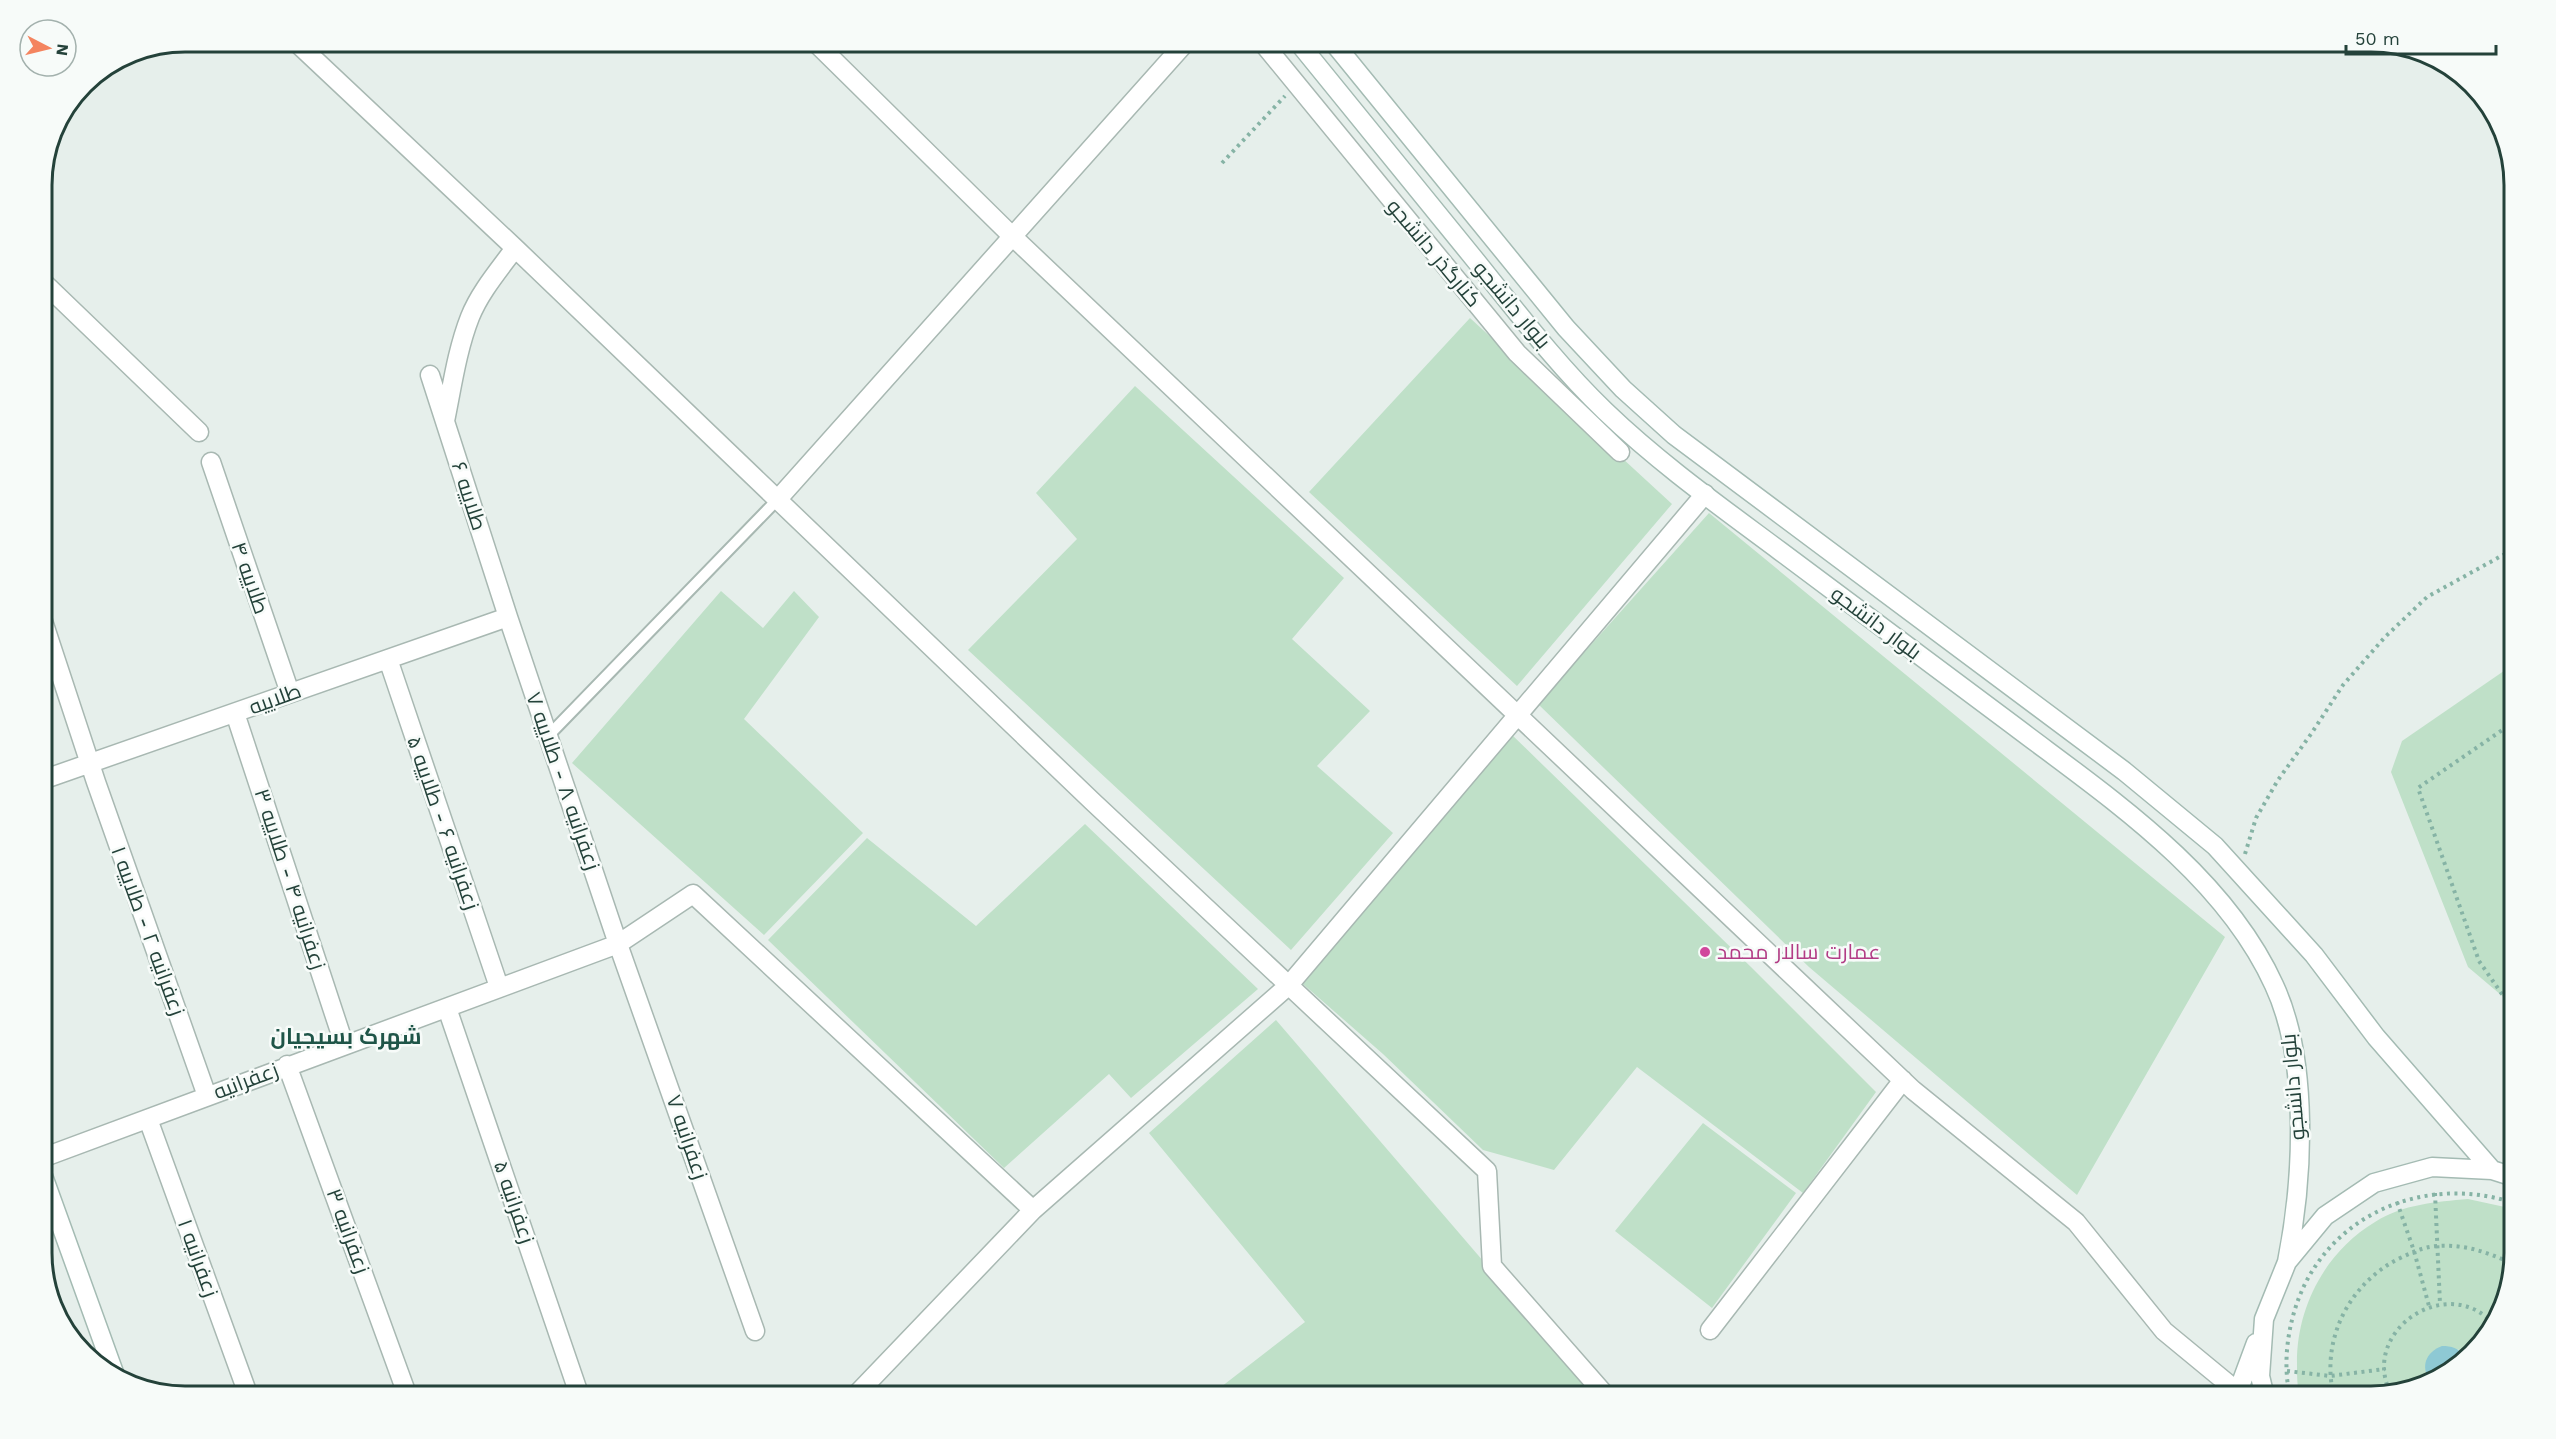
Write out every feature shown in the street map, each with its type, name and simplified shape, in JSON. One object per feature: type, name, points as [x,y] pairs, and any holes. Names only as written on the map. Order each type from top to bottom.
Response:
[{"type":"street","name":"بلوار دانشجو","points":[[1307,52],[1541,341],[1604,410],[1705,494],[2106,795],[2189,869],[2235,917],[2275,986],[2291,1035],[2301,1122],[2296,1216],[2287,1263]]},
{"type":"street","name":"بلوار دانشجو","points":[[1342,52],[1566,328],[1623,389],[1674,435],[2124,771],[2215,846],[2314,955],[2376,1038],[2492,1170]]},
{"type":"street","points":[[308,53],[778,498],[1092,801],[1487,1171],[1492,1266],[1598,1387]]},
{"type":"street","points":[[826,53],[1011,235],[1903,1080],[2076,1222],[2164,1331],[2228,1387]]},
{"type":"street","points":[[778,498],[1176,53]]},
{"type":"street","name":"کنارگذر دانشجو","points":[[1271,53],[1517,353],[1620,452]]},
{"type":"street","points":[[445,422],[460,349],[470,316],[487,285],[515,248]]},
{"type":"street","points":[[53,292],[199,432]]},
{"type":"street","name":"طلاییه ۶","points":[[430,375],[508,617]]},
{"type":"street","name":"طلاییه ۴","points":[[211,462],[290,693]]},
{"type":"street","points":[[864,1387],[1033,1210],[1289,986],[1705,494]]},
{"type":"street","name":"طلاییه","points":[[53,777],[508,617]]},
{"type":"street","name":"زعفرانیه ۸ - طلاییه ۷","points":[[508,617],[618,944]]},
{"type":"street","name":"زعفرانیه ۲ - طلاییه ۱","points":[[53,652],[90,765],[207,1096]]},
{"type":"street","name":"زعفرانیه ۶ - طلاییه ۵","points":[[387,659],[499,987]]},
{"type":"street","name":"زعفرانیه ۴ - طلاییه ۳","points":[[236,713],[344,1044]]},
{"type":"street","name":"زعفرانیه","points":[[53,1154],[287,1065],[618,944],[693,894],[1033,1210]]},
{"type":"street","name":"زعفرانیه ۷","points":[[618,944],[755,1331]]},
{"type":"street","name":"زعفرانیه ۵","points":[[447,1008],[577,1387]]},
{"type":"street","name":"زعفرانیه ۳","points":[[287,1065],[404,1387]]},
{"type":"street","points":[[1710,1330],[1903,1080]]},
{"type":"street","name":"زعفرانیه ۱","points":[[148,1119],[245,1387]]},
{"type":"street","points":[[2240,1387],[2287,1263],[2325,1216],[2374,1184],[2432,1167],[2492,1170],[2504,1174]]},
{"type":"street","points":[[53,1203],[111,1363]]},
{"type":"street","points":[[2263,1387],[2260,1376],[2264,1319]]},
{"type":"lane","points":[[548,736],[778,498]]},
{"type":"path","points":[[1222,163],[1296,84]]},
{"type":"path","points":[[2239,872],[2256,818],[2278,780],[2343,685],[2385,637],[2427,597],[2503,555]]},
{"type":"path","points":[[2504,729],[2418,788],[2479,961],[2504,997]]},
{"type":"path","points":[[2288,1387],[2286,1371],[2290,1326],[2298,1300],[2314,1268],[2337,1240],[2365,1218],[2397,1202],[2435,1193],[2465,1192],[2504,1199]]},
{"type":"path","points":[[2435,1193],[2440,1304]]},
{"type":"path","points":[[2397,1202],[2414,1251],[2429,1306]]},
{"type":"path","points":[[2332,1387],[2330,1376],[2334,1335],[2351,1298],[2379,1269],[2414,1251],[2438,1246],[2480,1249],[2503,1260]]},
{"type":"path","points":[[2387,1385],[2385,1369],[2387,1349],[2396,1330],[2410,1316],[2429,1306],[2458,1304],[2475,1310],[2486,1319]]},
{"type":"path","points":[[2286,1371],[2330,1376],[2385,1369]]},
{"type":"green space","points":[[1470,318],[1672,504],[1517,686],[1309,492]]},
{"type":"green space","points":[[1135,386],[1344,578],[1292,639],[1370,711],[1317,766],[1393,833],[1291,950],[968,650],[1077,539],[1036,493]]},
{"type":"green space","points":[[1709,513],[2225,937],[2077,1195],[1809,967],[1538,704]]},
{"type":"green space","points":[[721,591],[763,628],[794,591],[819,617],[744,719],[863,833],[764,935],[572,763]]},
{"type":"green space","points":[[2503,671],[2504,997],[2468,967],[2391,772],[2402,741]]},
{"type":"green space","points":[[1511,734],[1876,1092],[1803,1193],[1637,1067],[1554,1170],[1483,1150],[1383,1054],[1303,984]]},
{"type":"green space","points":[[1085,824],[1258,989],[1131,1098],[1109,1074],[1004,1168],[768,940],[867,838],[976,926]]},
{"type":"green space","points":[[1276,1020],[1591,1387],[1221,1387],[1305,1322],[1149,1133]]},
{"type":"green space","points":[[1703,1123],[1796,1193],[1712,1308],[1615,1231]]},
{"type":"green space","points":[[2468,1199],[2504,1207],[2504,1253],[2499,1288],[2486,1320],[2476,1334],[2437,1369],[2405,1382],[2370,1387],[2298,1387],[2298,1344],[2302,1323],[2308,1303],[2328,1265],[2357,1234],[2375,1222],[2397,1211],[2444,1201]]},
{"type":"water","points":[[2449,1346],[2459,1351],[2437,1369],[2426,1374],[2426,1360],[2436,1349]]},
{"type":"place","name":"عمارت سالار محمد","points":[[1705,952]]},
{"type":"district","name":"شهرک بسیجیان","points":[[346,1036]]}]
